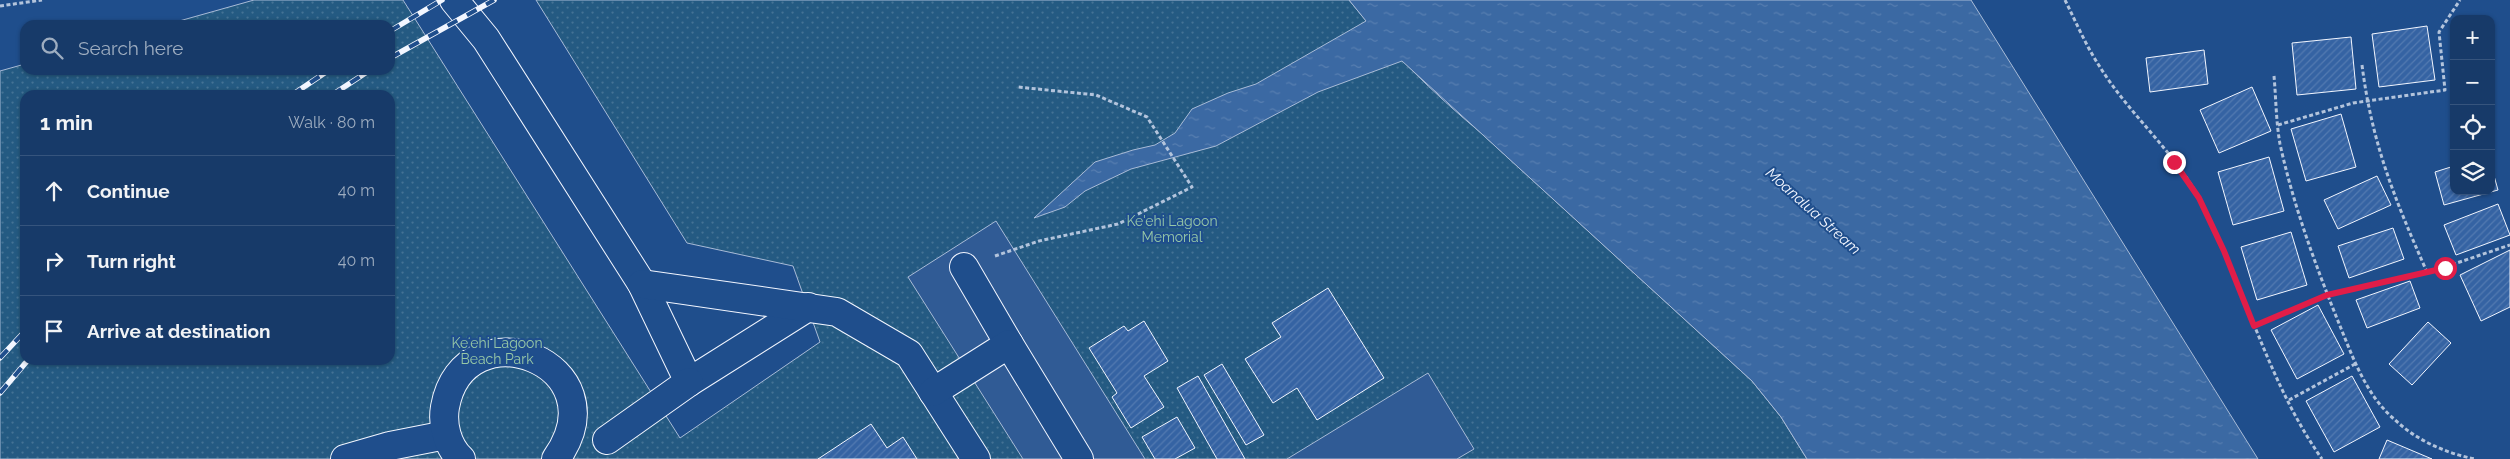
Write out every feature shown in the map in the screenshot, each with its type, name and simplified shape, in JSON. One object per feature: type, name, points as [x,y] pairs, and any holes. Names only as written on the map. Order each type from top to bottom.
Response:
[{"type":"lane","points":[[454,0],[486,39],[642,284],[689,382]]},
{"type":"lane","points":[[482,0],[486,39]]},
{"type":"lane","points":[[964,266],[1079,459]]},
{"type":"lane","points":[[642,284],[837,312],[909,354],[976,459]]},
{"type":"lane","points":[[572,422],[610,449],[689,382],[808,307]]},
{"type":"lane","points":[[933,392],[1010,344]]},
{"type":"lane","points":[[461,459],[456,454],[446,435],[444,414],[447,394],[457,376],[468,366],[492,354],[512,352],[533,356],[550,366],[564,382],[571,401],[572,422],[567,443],[556,459]]},
{"type":"lane","points":[[345,459],[390,446],[446,435]]},
{"type":"path","points":[[0,6],[42,0]]},
{"type":"path","points":[[2065,0],[2100,68],[2174,162],[2199,198],[2224,251],[2254,326],[2305,435],[2322,459]]},
{"type":"path","points":[[2278,125],[2367,102],[2445,90],[2439,32],[2460,0]]},
{"type":"path","points":[[2362,65],[2367,102],[2379,154],[2393,193],[2428,272]]},
{"type":"path","points":[[2274,76],[2280,143],[2297,210],[2327,295],[2363,380],[2393,419],[2432,445],[2455,455],[2474,459]]},
{"type":"path","points":[[964,266],[1039,241],[1118,224],[1192,187],[1147,118],[1096,95],[1018,87]]},
{"type":"path","points":[[2254,326],[2327,295],[2428,272],[2510,245]]},
{"type":"path","points":[[2289,400],[2355,364]]},
{"type":"green space","name":"Ke'ehi Lagoon Memorial","points":[[254,0],[403,0],[680,438],[820,342],[793,266],[687,243],[536,0],[1349,0],[1379,36],[1428,86],[1752,381],[1781,417],[1807,459],[0,459],[0,71],[20,65],[20,75],[395,75],[395,20],[183,20]]},
{"type":"shaded area","points":[[996,221],[1145,459],[1023,459],[908,277]]},
{"type":"shaded area","points":[[1428,373],[1474,449],[1457,459],[1287,459]]},
{"type":"water","name":"Moanalua Stream","points":[[1349,0],[1971,0],[2258,459],[1807,459],[1781,417],[1752,381],[1402,61],[1318,92],[1216,146],[1131,169],[1085,191],[1065,207],[1034,218],[1095,162],[1155,145],[1175,133],[1192,109],[1228,93],[1256,84],[1366,21]]},
{"type":"building","points":[[2427,26],[2435,80],[2379,87],[2372,34]]},
{"type":"building","points":[[2351,37],[2356,89],[2297,95],[2292,43]]},
{"type":"building","points":[[2204,50],[2208,84],[2150,92],[2146,58]]},
{"type":"building","points":[[2252,87],[2271,131],[2219,153],[2200,110]]},
{"type":"building","points":[[2341,114],[2356,167],[2306,181],[2291,129]]},
{"type":"building","points":[[2269,157],[2284,211],[2233,225],[2218,172]]},
{"type":"building","points":[[2450,167],[2450,195],[2480,195],[2444,205],[2435,172]]},
{"type":"building","points":[[2377,176],[2391,205],[2338,229],[2324,200]]},
{"type":"building","points":[[2495,179],[2498,190],[2495,191]]},
{"type":"building","points":[[2498,204],[2510,235],[2456,255],[2444,225]]},
{"type":"building","points":[[2393,228],[2404,259],[2349,278],[2338,246]]},
{"type":"building","points":[[2291,232],[2307,285],[2257,300],[2241,247]]},
{"type":"building","points":[[2510,250],[2510,307],[2481,321],[2460,275]]},
{"type":"building","points":[[2410,281],[2420,308],[2367,328],[2356,300]]},
{"type":"building","points":[[1328,288],[1384,378],[1317,420],[1297,388],[1273,403],[1245,359],[1281,337],[1272,323]]},
{"type":"building","points":[[2318,305],[2344,354],[2297,379],[2271,330]]},
{"type":"building","points":[[1144,321],[1168,361],[1144,376],[1164,407],[1131,428],[1112,397],[1117,393],[1089,348],[1124,326],[1128,331]]},
{"type":"building","points":[[2428,322],[2451,343],[2412,385],[2389,364]]},
{"type":"building","points":[[1222,364],[1264,435],[1246,445],[1204,375]]},
{"type":"building","points":[[1198,376],[1245,459],[1217,459],[1177,388]]},
{"type":"building","points":[[2352,376],[2380,427],[2334,452],[2306,401]]},
{"type":"building","points":[[1177,417],[1195,448],[1175,459],[1155,459],[1142,437]]},
{"type":"building","points":[[871,424],[887,448],[903,437],[917,459],[818,459]]},
{"type":"building","points":[[2387,440],[2432,459],[2379,459]]},
{"type":"railway","points":[[395,28],[442,0]]},
{"type":"railway","points":[[395,55],[494,0]]},
{"type":"railway","points":[[299,90],[322,75]]},
{"type":"railway","points":[[340,90],[362,75]]},
{"type":"railway","points":[[0,358],[20,336]]},
{"type":"railway","points":[[0,393],[24,365]]},
{"type":"route","points":[[2174,162],[2199,198],[2224,251],[2254,326],[2327,295],[2445,268]]},
{"type":"park label","name":"Keʻehi Lagoon Beach Park","points":[[497,352]]}]
